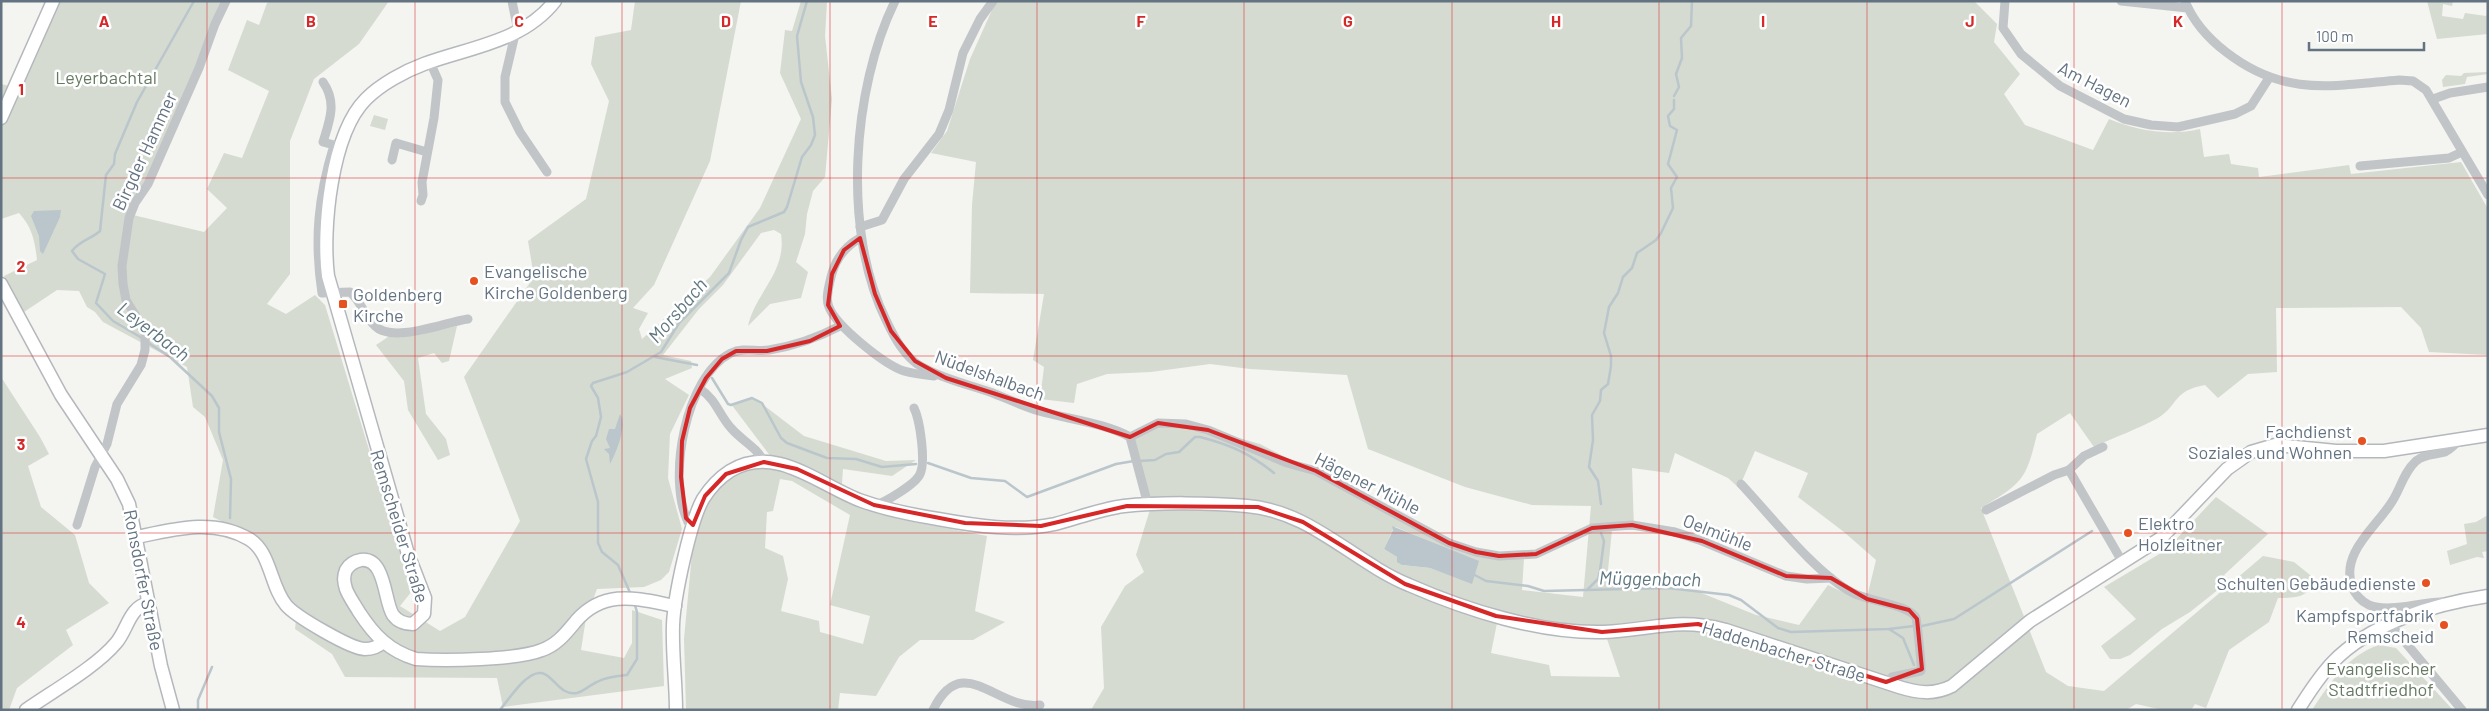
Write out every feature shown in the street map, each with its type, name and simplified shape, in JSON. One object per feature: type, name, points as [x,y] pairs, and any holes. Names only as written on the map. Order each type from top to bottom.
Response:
[{"type":"main road","points":[[1,118],[53,1]]},
{"type":"main road","name":"Remscheider Straße","points":[[382,642],[368,626],[347,591],[344,576],[349,567],[364,560],[376,567],[384,582],[391,611],[401,622],[413,624],[419,621],[424,614],[426,604],[408,554],[332,292],[325,247],[328,201],[335,169],[352,119],[370,95],[409,71],[430,62],[516,33],[538,20],[555,1]]},
{"type":"main road","name":"Ronsdorfer Straße","points":[[1,284],[61,395],[125,494],[137,537],[164,681],[173,710]]},
{"type":"main road","name":"Haddenbacher Straße","points":[[676,710],[673,644],[675,606],[693,526],[701,503],[718,480],[742,465],[764,462],[797,469],[835,490],[874,505],[950,521],[1014,527],[1041,526],[1112,508],[1148,505],[1248,506],[1285,514],[1314,528],[1406,584],[1464,606],[1512,620],[1602,632],[1673,623],[1698,624],[1745,636],[1923,693],[1940,691],[1952,686],[2030,621],[2147,548],[2172,528],[2235,462],[2258,449],[2285,446],[2336,451],[2384,451],[2488,435]]},
{"type":"main road","points":[[137,537],[195,526],[215,528],[243,536],[253,542],[260,551],[276,590],[286,606],[295,613],[357,648],[371,648],[382,642],[402,655],[416,659],[528,654],[553,644],[595,605],[610,599],[631,598],[675,606]]},
{"type":"main road","points":[[2298,710],[2333,662],[2357,642],[2390,624],[2454,602],[2488,596]]},
{"type":"main road","points":[[26,710],[110,649],[124,632],[135,610],[149,603]]},
{"type":"street","name":"Birgder Hammer","points":[[101,456],[107,444],[117,404],[141,365],[146,350],[146,334],[126,300],[123,284],[122,266],[129,218],[135,203],[148,184],[156,167],[226,1]]},
{"type":"street","points":[[512,1],[517,26],[505,76],[505,102],[520,132],[547,172]]},
{"type":"street","name":"Nüdelshalbach","points":[[895,1],[877,46],[867,86],[859,150],[860,238],[875,294],[891,331],[915,361],[946,378],[1131,442]]},
{"type":"street","points":[[860,227],[882,220],[904,179],[934,142],[949,110],[962,53],[980,19],[993,1]]},
{"type":"street","name":"Am Hagen","points":[[2005,1],[2003,24],[2007,37],[2021,54],[2054,83],[2113,115],[2151,125],[2178,127],[2235,114],[2251,106],[2269,78]]},
{"type":"street","points":[[2121,1],[2186,4],[2214,43],[2237,61],[2269,78],[2309,86],[2405,80],[2419,85],[2433,99],[2488,195]]},
{"type":"street","points":[[421,201],[438,80],[430,62]]},
{"type":"street","name":"Remscheider Straße","points":[[323,82],[330,96],[332,115],[323,142],[334,145],[324,177],[321,196],[317,255],[322,293],[332,292]]},
{"type":"street","points":[[2433,99],[2450,93],[2488,87]]},
{"type":"street","points":[[392,160],[396,144],[428,152]]},
{"type":"street","points":[[2360,166],[2449,158],[2462,152]]},
{"type":"street","points":[[860,238],[844,250],[832,274],[828,305],[840,326],[899,369],[946,378]]},
{"type":"street","points":[[332,292],[351,293],[373,325],[387,334],[405,333],[468,319]]},
{"type":"street","points":[[693,526],[688,522],[683,507],[680,457],[687,416],[700,389],[714,367],[731,354],[745,350],[767,351],[810,341],[840,326]]},
{"type":"street","points":[[700,389],[710,396],[730,427],[754,447],[764,462]]},
{"type":"street","points":[[874,505],[882,504],[915,480],[920,473],[923,460],[918,415],[914,408]]},
{"type":"street","name":"Hägener Mühle","points":[[1131,442],[1158,422],[1186,424],[1208,430],[1287,463],[1316,471],[1449,543],[1476,552],[1499,556],[1536,554],[1592,528]]},
{"type":"street","points":[[2454,602],[2423,602],[2381,607],[2366,603],[2354,592],[2350,576],[2352,555],[2393,501],[2404,476],[2415,462],[2422,457],[2446,452],[2460,440]]},
{"type":"street","points":[[1131,442],[1148,505]]},
{"type":"street","points":[[1986,510],[2054,474],[2069,470],[2084,456],[2103,447]]},
{"type":"street","points":[[77,525],[95,467],[101,456]]},
{"type":"street","points":[[2069,470],[2123,563]]},
{"type":"street","name":"Oelmühle","points":[[1741,484],[1831,578],[1843,588],[1867,599],[1909,610],[1917,619],[1921,671],[1892,677],[1886,682]]},
{"type":"street","name":"Oelmühle","points":[[1592,528],[1617,525],[1645,526],[1702,541],[1786,576],[1807,579],[1831,578]]},
{"type":"street","points":[[2390,624],[2462,710]]},
{"type":"street","points":[[933,710],[944,690],[962,682],[980,686],[1016,702],[1032,706],[1040,705]]},
{"type":"highlighted area","points":[[860,238],[875,294],[891,331],[915,361],[946,378],[1130,437],[1158,423],[1208,430],[1316,471],[1449,543],[1476,552],[1499,556],[1536,554],[1592,528],[1632,525],[1702,541],[1786,576],[1831,578],[1867,599],[1909,610],[1917,619],[1922,669],[1886,682],[1698,624],[1602,632],[1496,616],[1405,584],[1303,522],[1258,507],[1127,506],[1041,526],[965,523],[874,505],[797,469],[764,462],[726,474],[705,496],[693,525],[686,518],[681,477],[682,441],[690,408],[706,378],[722,359],[736,351],[767,351],[810,341],[840,326],[828,305],[832,274],[844,250]]},
{"type":"green space","name":"Leyerbachtal","points":[[56,1],[223,1],[133,215],[204,232],[227,208],[207,189],[224,153],[242,158],[269,91],[228,70],[247,20],[259,25],[267,3],[271,1],[389,1],[359,44],[314,79],[290,141],[290,274],[267,304],[286,314],[315,295],[325,305],[412,591],[400,606],[440,631],[465,617],[520,521],[464,377],[534,277],[528,241],[586,199],[609,101],[591,64],[595,37],[631,30],[635,1],[741,1],[710,161],[654,285],[633,308],[648,313],[639,329],[642,339],[710,277],[760,208],[801,119],[780,73],[785,30],[792,31],[801,1],[827,1],[825,36],[832,99],[825,177],[813,191],[807,214],[805,234],[796,262],[808,272],[801,298],[770,304],[748,326],[757,303],[775,271],[782,248],[781,234],[774,230],[761,233],[723,285],[699,309],[663,355],[691,361],[692,368],[665,379],[689,395],[670,434],[668,478],[682,529],[669,572],[661,580],[644,587],[597,589],[586,618],[581,650],[624,658],[632,643],[632,610],[662,620],[664,686],[503,707],[497,678],[345,677],[332,654],[295,629],[297,612],[281,594],[258,540],[213,517],[223,460],[205,417],[193,407],[187,367],[103,322],[95,312],[87,307],[79,291],[57,290],[24,312],[4,276],[37,260],[32,235],[19,213],[1,219],[1,84],[18,88]]},
{"type":"green space","points":[[996,1],[1974,1],[1997,24],[1994,42],[2020,74],[2004,94],[2025,125],[2093,150],[2109,119],[2131,127],[2154,131],[2177,132],[2200,129],[2204,157],[2229,154],[2231,164],[2258,168],[2259,177],[2349,165],[2351,174],[2461,162],[2488,209],[2488,355],[2429,352],[2421,328],[2401,307],[2276,308],[2277,372],[2248,374],[2218,398],[2205,385],[2194,388],[2181,395],[2158,418],[2094,447],[2070,413],[2037,434],[2029,462],[2020,479],[2006,492],[1981,508],[2046,672],[2068,686],[2104,691],[2263,556],[2294,562],[2315,579],[2309,590],[2301,596],[2278,598],[2269,622],[2229,650],[2206,708],[2195,704],[2191,710],[2163,710],[2136,704],[2126,710],[1091,710],[1104,688],[1101,627],[1125,586],[1144,572],[1136,555],[1152,503],[1131,437],[1159,425],[1201,427],[1260,444],[1455,544],[1524,558],[1522,590],[1583,597],[1591,506],[1532,505],[1465,487],[1368,449],[1347,375],[1250,369],[1210,364],[1151,372],[1107,374],[1077,384],[1074,403],[1040,399],[1044,367],[1033,360],[1044,294],[970,293],[972,205],[976,162],[931,153],[947,131],[970,59]],"holes":[[[1755,451],[1808,473],[1798,497],[1844,532],[1876,560],[1868,593],[1861,601],[1828,585],[1799,625],[1756,615],[1699,592],[1671,588],[1643,578],[1607,580],[1612,530],[1634,530],[1632,468],[1669,473],[1675,453],[1728,478],[1739,488]],[[1396,527],[1447,549],[1472,583],[1430,568],[1402,565],[1397,557],[1384,549],[1393,529]],[[1497,623],[1607,639],[1620,677],[1551,676],[1549,665],[1491,653]]]},
{"type":"green space","points":[[2427,1],[2453,1],[2452,6],[2443,4],[2442,16],[2463,19],[2465,13],[2486,16],[2488,11],[2488,34],[2437,39]]},
{"type":"green space","points":[[2488,72],[2488,74],[2467,77],[2465,84],[2443,87],[2442,80],[2446,75],[2461,76],[2464,73]]},
{"type":"green space","points":[[374,115],[388,119],[385,130],[370,126]]},
{"type":"green space","points":[[457,326],[449,361],[442,363],[434,353],[418,358],[426,414],[446,439],[450,455],[438,460],[408,410],[404,381],[376,345],[391,335],[406,337]]},
{"type":"green space","points":[[1,377],[49,454],[28,466],[41,507],[75,535],[89,583],[109,603],[66,630],[73,645],[17,688],[9,710],[1,710]]},
{"type":"green space","points":[[754,398],[804,436],[886,461],[916,460],[892,476],[843,469],[841,498],[899,519],[987,536],[975,611],[1005,622],[973,640],[920,640],[899,657],[876,696],[840,693],[838,710],[686,710],[684,639],[694,532],[703,504],[735,471],[777,465],[731,404]],"holes":[[[780,479],[792,481],[850,515],[830,605],[870,616],[863,644],[820,632],[819,621],[781,611],[788,579],[783,556],[765,548],[767,512],[773,511]]]},
{"type":"green space","points":[[2216,497],[2268,534],[2224,575],[2229,581],[2190,612],[2162,629],[2130,655],[2120,659],[2110,659],[2101,646],[2136,619],[2104,587],[2166,550]]},
{"type":"green space","points":[[2488,515],[2488,551],[2482,552],[2484,558],[2477,557],[2450,565],[2447,551],[2467,544],[2464,524],[2476,522]]},
{"type":"green space","name":"Evangelischer Stadtfriedhof","points":[[2379,645],[2396,648],[2453,710],[2312,710],[2333,680],[2349,663]]},
{"type":"shaded area","points":[[61,210],[60,217],[43,254],[40,251],[39,236],[31,216],[34,211]]},
{"type":"shaded area","points":[[620,414],[623,425],[622,432],[610,464],[609,454],[604,449],[610,448],[606,439],[609,429],[615,429]]},
{"type":"shaded area","points":[[1392,526],[1479,561],[1472,584],[1430,568],[1402,565],[1397,562],[1397,557],[1384,549],[1393,530]]},
{"type":"waterway","name":"Leyerbach","points":[[142,338],[113,321],[96,303],[105,274],[78,259],[72,251],[100,231],[106,175],[114,164],[115,154],[137,102],[194,1]]},
{"type":"waterway","name":"Morsbach","points":[[631,595],[618,565],[602,552],[598,543],[598,502],[586,459],[592,441],[596,436],[601,417],[598,398],[591,386],[593,383],[627,372],[661,352],[679,323],[729,273],[741,240],[748,227],[784,212],[787,207],[802,157],[811,145],[815,135],[813,117],[801,82],[797,36],[807,1]]},
{"type":"waterway","points":[[1674,96],[1679,87],[1676,74],[1682,58],[1681,38],[1691,26],[1692,1]]},
{"type":"waterway","points":[[1601,504],[1598,481],[1589,467],[1593,440],[1592,415],[1600,401],[1601,390],[1608,384],[1611,366],[1611,356],[1604,333],[1609,307],[1618,293],[1623,277],[1632,268],[1637,253],[1656,240],[1673,208],[1671,188],[1677,177],[1668,164],[1677,130],[1670,126],[1668,116],[1674,109],[1674,100]]},
{"type":"waterway","name":"Leyerbach","points":[[147,342],[170,357],[212,396],[219,408],[219,432],[231,479],[230,518]]},
{"type":"waterway","name":"Müggenbach","points":[[655,357],[697,365]]},
{"type":"waterway","name":"Müggenbach","points":[[712,378],[728,404],[731,405],[752,398],[762,403],[781,438],[787,443],[827,458],[856,459],[882,467],[916,464]]},
{"type":"waterway","name":"Müggenbach","points":[[1139,461],[1155,460],[1166,454],[1179,452],[1195,437],[1200,437],[1239,450],[1274,473]]},
{"type":"waterway","name":"Müggenbach","points":[[928,463],[971,478],[1005,481],[1027,497],[1116,464],[1134,461]]},
{"type":"waterway","name":"Müggenbach","points":[[1922,626],[1954,619],[2092,531]]},
{"type":"waterway","points":[[1587,590],[1598,579],[1600,571],[1604,541],[1601,533]]},
{"type":"waterway","name":"Müggenbach","points":[[1473,574],[1486,581],[1528,586],[1544,591],[1668,588],[1729,595],[1741,600],[1778,628],[1791,632],[1889,629],[1914,626]]},
{"type":"waterway","name":"Morsbach","points":[[500,710],[522,683],[532,675],[539,673],[546,674],[569,693],[577,693],[604,679],[627,675],[637,659],[637,612],[634,602]]},
{"type":"waterway","points":[[1889,629],[1903,638],[1914,665]]},
{"type":"waterway","name":"Leyerbach","points":[[198,710],[198,700],[212,667]]},
{"type":"place","name":"Evangelische Kirche Goldenberg","points":[[474,281]]},
{"type":"place","name":"Goldenberg Kirche","points":[[343,304]]},
{"type":"place","name":"Fachdienst Soziales und Wohnen","points":[[2362,441]]},
{"type":"place","name":"Elektro Holzleitner","points":[[2128,533]]},
{"type":"place","name":"Schulten Gebäudedienste","points":[[2426,583]]},
{"type":"place","name":"Kampfsportfabrik Remscheid","points":[[2444,625]]}]
